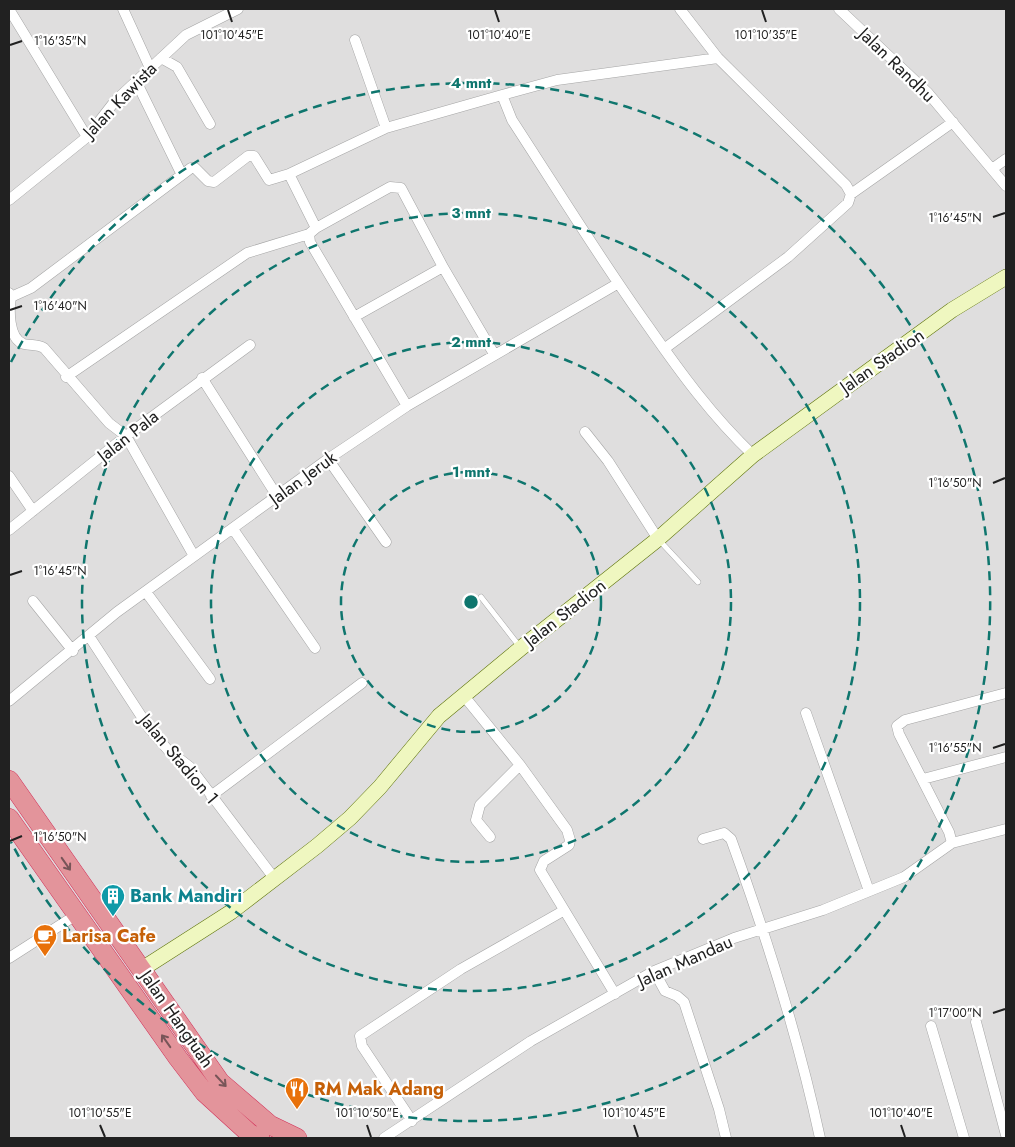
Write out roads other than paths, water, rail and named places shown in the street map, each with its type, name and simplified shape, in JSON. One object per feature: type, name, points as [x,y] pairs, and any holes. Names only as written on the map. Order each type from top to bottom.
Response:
[{"type":"highway","name":"Jalan Hangtuah","points":[[9,780],[142,969],[193,1046],[220,1082],[270,1125],[297,1138]]},
{"type":"highway","name":"Jalan Hangtuah","points":[[10,821],[204,1092],[254,1137]]},
{"type":"street","points":[[9,9],[87,136]]},
{"type":"street","points":[[123,9],[150,68]]},
{"type":"street","name":"Jalan Kawista","points":[[9,198],[87,136],[115,101],[186,36],[238,9]]},
{"type":"street","points":[[680,9],[718,58],[846,185],[851,194]]},
{"type":"street","name":"Jalan Randhu","points":[[840,9],[928,93],[1006,186]]},
{"type":"street","points":[[355,40],[386,128]]},
{"type":"street","points":[[161,58],[177,67],[210,124]]},
{"type":"street","points":[[194,556],[126,436],[108,423],[66,377],[44,348],[35,344],[24,344],[19,341],[10,324],[10,295],[31,288],[181,173],[193,167],[204,180],[214,182],[251,156],[256,158],[269,180],[289,174],[386,128],[557,80],[718,58]]},
{"type":"street","points":[[136,81],[181,173]]},
{"type":"street","points":[[502,95],[512,120],[618,284],[691,388],[725,428],[754,455]]},
{"type":"street","points":[[664,349],[788,257],[848,203],[851,194],[953,122]]},
{"type":"street","points":[[992,169],[1006,159]]},
{"type":"street","points":[[289,174],[313,231],[310,242],[407,406]]},
{"type":"street","points":[[66,377],[247,253],[313,231],[390,187],[398,186],[404,192],[494,354]]},
{"type":"street","points":[[354,317],[444,267]]},
{"type":"street","name":"Jalan Stadion","points":[[142,969],[232,912],[317,846],[350,818],[402,763],[439,716],[658,539],[754,455],[952,310],[1006,277]]},
{"type":"street","name":"Jalan Jeruk","points":[[9,701],[146,592],[328,459],[407,406],[618,284]]},
{"type":"street","name":"Jalan Pala","points":[[9,530],[126,436],[202,378],[250,345]]},
{"type":"street","points":[[202,378],[277,496]]},
{"type":"street","points":[[585,432],[608,461],[658,539]]},
{"type":"street","points":[[328,459],[386,542]]},
{"type":"street","points":[[9,476],[33,511]]},
{"type":"street","points":[[233,529],[315,648]]},
{"type":"street","points":[[146,592],[210,679]]},
{"type":"street","points":[[33,601],[73,650]]},
{"type":"street","name":"Jalan Stadion 1","points":[[89,636],[148,728],[168,750],[190,767],[274,878]]},
{"type":"street","points":[[211,796],[362,683]]},
{"type":"street","points":[[952,843],[923,779],[899,734],[898,726],[900,722],[1006,693]]},
{"type":"street","points":[[464,696],[520,766],[569,835],[568,846],[544,861],[540,867],[563,911],[615,994]]},
{"type":"street","points":[[806,713],[869,892]]},
{"type":"street","points":[[923,779],[1006,757]]},
{"type":"street","points":[[490,837],[476,820],[477,809],[520,766]]},
{"type":"street","name":"Jalan Mandau","points":[[384,1138],[412,1122],[531,1041],[654,971],[734,938],[869,892],[904,877],[952,843],[1006,829]]},
{"type":"street","points":[[703,839],[722,833],[729,835],[764,929],[792,1019],[820,1138]]},
{"type":"street","points":[[412,1122],[362,1046],[360,1036],[461,969],[563,911]]},
{"type":"street","points":[[9,958],[76,915]]},
{"type":"street","points":[[654,971],[665,990],[684,1002],[719,1109],[726,1138]]},
{"type":"street","points":[[976,1022],[1006,1134]]},
{"type":"street","points":[[931,1026],[964,1138]]},
{"type":"lane","points":[[658,539],[698,582]]},
{"type":"lane","points":[[481,597],[521,648]]},
{"type":"place","name":"Bank Mandiri","points":[[113,917]]},
{"type":"place","name":"Larisa Cafe","points":[[45,957]]},
{"type":"place","name":"RM Mak Adang","points":[[297,1110]]}]
